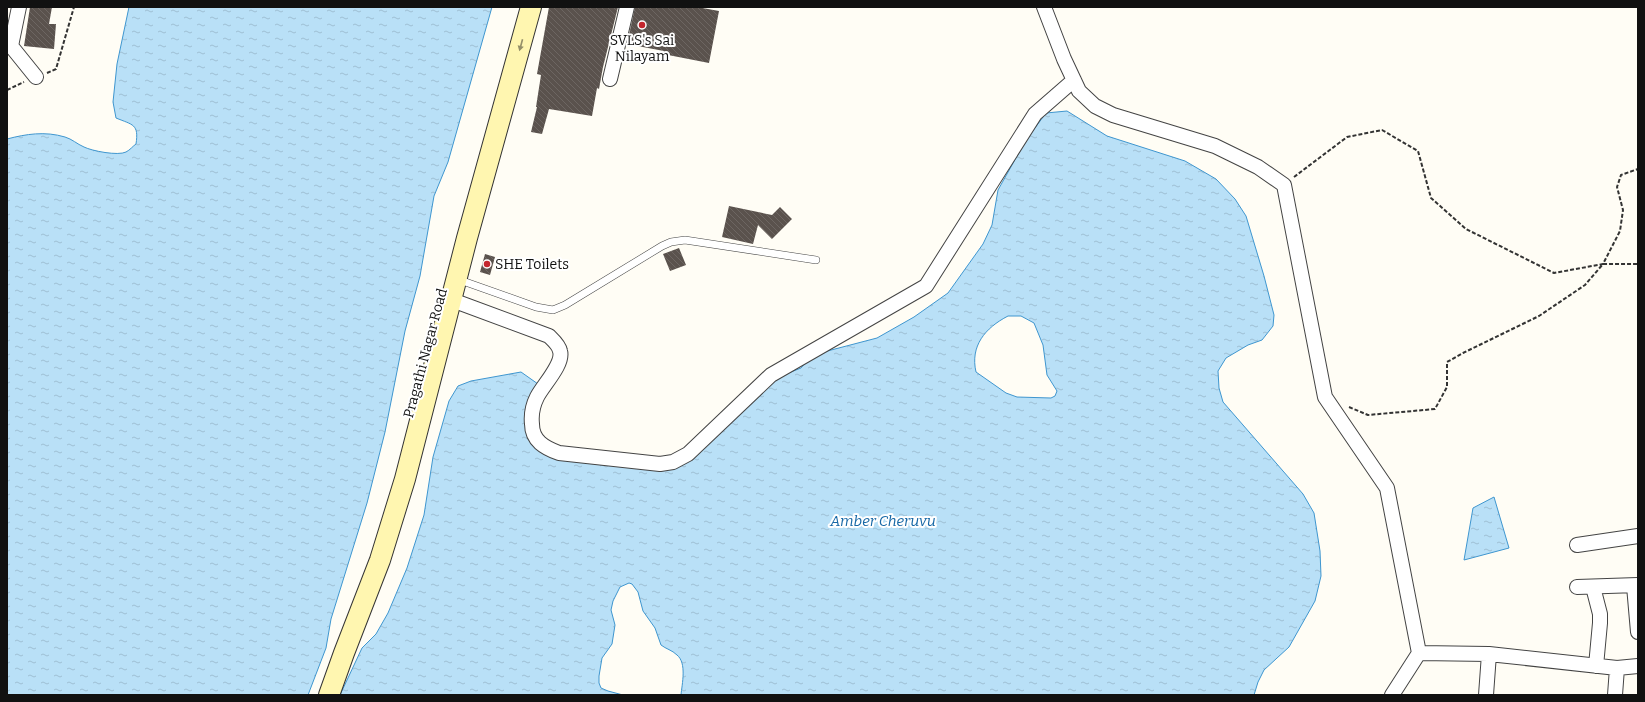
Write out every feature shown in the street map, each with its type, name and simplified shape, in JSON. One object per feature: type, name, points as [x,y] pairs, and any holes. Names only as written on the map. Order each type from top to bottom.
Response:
[{"type":"main road","name":"Pragathi Nagar Road","points":[[321,695],[333,657],[361,584],[393,476],[517,7]]},
{"type":"main road","name":"Pragathi Nagar Road","points":[[329,695],[375,572],[405,479],[457,279],[531,7]]},
{"type":"street","points":[[19,7],[9,45],[36,77]]},
{"type":"street","points":[[610,79],[627,7]]},
{"type":"street","points":[[1044,7],[1064,59],[1079,91],[1095,106],[1113,115],[1215,146],[1258,167],[1284,185],[1326,397],[1387,488],[1419,653],[1392,695]]},
{"type":"street","points":[[452,300],[549,336],[561,351],[560,360],[537,397],[531,419],[532,432],[537,440],[546,449],[559,453],[660,464],[673,462],[688,454],[771,375],[926,286],[1035,114],[1074,80]]},
{"type":"street","points":[[1578,545],[1638,536]]},
{"type":"street","points":[[1577,587],[1636,585],[1638,632]]},
{"type":"street","points":[[1594,587],[1600,614],[1596,666]]},
{"type":"street","points":[[1419,653],[1489,654],[1617,668],[1638,666]]},
{"type":"street","points":[[1486,695],[1489,654]]},
{"type":"street","points":[[1615,695],[1617,668]]},
{"type":"lane","points":[[457,279],[536,306],[553,310],[566,305],[662,246],[671,242],[685,240],[816,260]]},
{"type":"path","points":[[7,90],[56,68],[74,7]]},
{"type":"path","points":[[1284,185],[1347,137],[1382,130],[1418,151],[1430,198],[1466,229],[1554,273],[1603,264],[1638,264]]},
{"type":"path","points":[[1326,397],[1368,415],[1435,409],[1447,387],[1447,362],[1539,316],[1585,285],[1603,264],[1620,231],[1623,210],[1617,187],[1621,175],[1638,169]]},
{"type":"water","points":[[129,7],[492,7],[448,162],[434,196],[420,276],[405,331],[385,432],[367,503],[331,619],[326,648],[308,695],[7,695],[7,139],[28,135],[58,135],[68,138],[88,149],[117,153],[126,152],[136,144],[137,132],[134,126],[116,118],[113,102],[117,64]]},
{"type":"water","name":"Amber Cheruvu","points":[[1067,111],[1107,136],[1185,161],[1216,179],[1235,199],[1246,216],[1274,315],[1273,326],[1262,340],[1248,345],[1226,358],[1218,371],[1219,388],[1223,402],[1303,494],[1314,513],[1320,551],[1321,576],[1315,601],[1289,647],[1264,670],[1254,695],[681,695],[683,674],[682,663],[675,653],[661,645],[655,628],[643,611],[638,592],[632,584],[629,583],[620,587],[613,601],[611,610],[615,625],[612,644],[602,658],[599,676],[601,688],[623,695],[340,695],[362,648],[376,634],[388,613],[407,568],[424,515],[433,457],[449,401],[458,386],[471,381],[521,372],[538,384],[531,403],[544,452],[660,469],[736,412],[750,405],[773,379],[801,368],[812,355],[877,338],[914,317],[948,293],[983,244],[992,225],[998,190],[1026,140],[1046,113]],"holes":[[[1008,316],[1021,316],[1034,323],[1043,345],[1047,375],[1057,391],[1055,396],[1051,398],[1017,397],[1006,393],[976,372],[975,354],[977,346],[986,332],[992,326]]]},
{"type":"water","points":[[1494,497],[1509,548],[1464,560],[1473,508]]},
{"type":"building","points":[[30,7],[52,7],[49,24],[56,24],[54,49],[24,46]]},
{"type":"building","points":[[549,7],[618,7],[599,89],[597,88],[592,116],[549,109],[542,134],[531,132],[537,107],[541,75],[537,74]]},
{"type":"building","points":[[635,7],[697,7],[719,11],[709,63],[663,54],[664,51],[627,44]]},
{"type":"building","points":[[729,206],[772,215],[780,207],[792,219],[772,239],[758,225],[753,244],[722,237]]},
{"type":"building","points":[[679,248],[686,265],[670,271],[663,254]]},
{"type":"building","name":"SHE Toilets","points":[[485,254],[495,257],[490,275],[480,272]]},
{"type":"place","name":"SVLS's Sai Nilayam","points":[[642,25]]},
{"type":"place","name":"SHE Toilets","points":[[487,264]]}]
